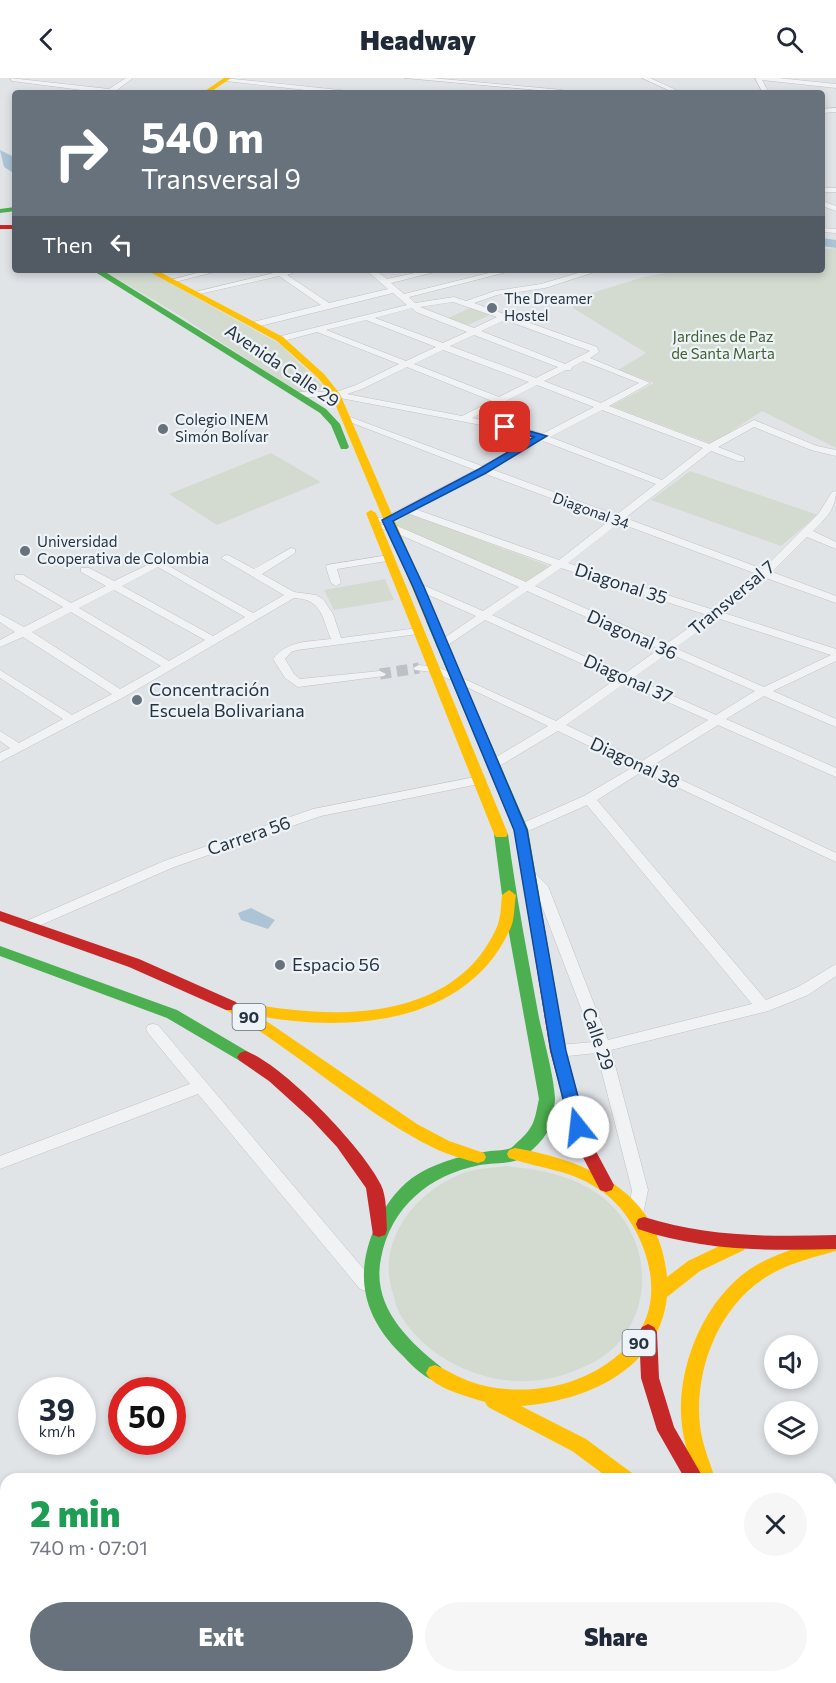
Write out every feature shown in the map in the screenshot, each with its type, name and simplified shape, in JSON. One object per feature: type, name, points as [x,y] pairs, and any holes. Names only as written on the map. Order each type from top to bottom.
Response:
[{"type":"main road","points":[[203,90],[225,78]]},
{"type":"main road","points":[[209,90],[225,78]]},
{"type":"main road","name":"Avenida Calle 29","points":[[101,273],[299,395],[323,411],[335,424],[382,523],[404,552],[441,645],[521,830],[558,1051],[583,1142],[606,1185]]},
{"type":"main road","name":"Avenida Calle 29","points":[[156,273],[256,324],[280,339],[305,361],[335,394],[347,419],[382,523],[389,558],[501,832],[509,895],[547,1099],[544,1127],[528,1145],[515,1154]]},
{"type":"main road","points":[[190,985],[272,1015],[321,1022],[371,1018],[418,1005],[457,984],[487,957],[504,926],[509,895]]},
{"type":"main road","name":"90","points":[[0,916],[126,957],[190,985],[262,1023],[312,1054],[391,1114],[440,1144],[478,1157]]},
{"type":"main road","name":"90","points":[[0,951],[172,1014],[233,1047],[274,1077],[317,1115],[343,1143],[374,1187],[379,1230]]},
{"type":"main road","name":"90","points":[[618,1473],[566,1437],[478,1393],[447,1382],[398,1343],[382,1319],[373,1293],[371,1260],[379,1230],[391,1209],[408,1190],[444,1168],[478,1157],[515,1154],[547,1159],[578,1169],[606,1185],[640,1219],[658,1257],[660,1292],[648,1332],[650,1378],[666,1430],[691,1473]]},
{"type":"main road","points":[[640,1219],[671,1236],[695,1241],[740,1244],[836,1243]]},
{"type":"main road","points":[[704,1473],[691,1425],[694,1369],[713,1320],[747,1281],[793,1255],[836,1243]]},
{"type":"main road","points":[[660,1292],[694,1266],[740,1244]]},
{"type":"main road","name":"90","points":[[478,1393],[529,1399],[579,1390],[620,1366],[648,1332]]},
{"type":"street","points":[[112,90],[130,78]]},
{"type":"street","points":[[225,78],[324,90]]},
{"type":"street","points":[[408,78],[560,90]]},
{"type":"street","points":[[504,87],[513,78]]},
{"type":"street","points":[[551,78],[560,90]]},
{"type":"street","points":[[645,78],[673,90]]},
{"type":"street","points":[[759,78],[836,86]]},
{"type":"street","points":[[817,90],[831,78]]},
{"type":"street","points":[[769,90],[784,79]]},
{"type":"street","points":[[12,80],[93,90]]},
{"type":"street","points":[[12,80],[81,90]]},
{"type":"street","points":[[171,281],[205,273]]},
{"type":"street","points":[[195,293],[284,273]]},
{"type":"street","points":[[374,273],[426,313],[568,368]]},
{"type":"street","points":[[386,282],[426,273]]},
{"type":"street","points":[[404,296],[500,273]]},
{"type":"street","points":[[467,303],[495,293],[542,286],[587,273]]},
{"type":"street","points":[[280,274],[329,307]]},
{"type":"street","points":[[256,324],[394,290]]},
{"type":"street","points":[[280,339],[416,305],[454,299],[594,349],[595,352],[585,359],[465,418]]},
{"type":"street","points":[[335,394],[359,387],[504,317]]},
{"type":"street","points":[[368,318],[741,459]]},
{"type":"street","points":[[319,330],[501,401]]},
{"type":"street","points":[[382,523],[646,383],[585,359]]},
{"type":"street","points":[[299,395],[335,394],[465,418],[543,436],[664,484]]},
{"type":"street","name":"Diagonal 34","points":[[347,419],[836,600]]},
{"type":"street","points":[[441,645],[560,564],[618,521],[711,446],[754,423],[814,448],[836,453]]},
{"type":"street","name":"Transversal 7","points":[[492,765],[557,726],[624,677],[668,651],[715,615],[764,574],[823,515],[836,494]]},
{"type":"street","name":"Diagonal 35","points":[[407,510],[560,564],[836,655]]},
{"type":"street","name":"Diagonal 36","points":[[382,523],[668,651],[836,723]]},
{"type":"street","points":[[806,532],[836,546]]},
{"type":"street","points":[[404,552],[428,545]]},
{"type":"street","points":[[255,573],[291,551]]},
{"type":"street","points":[[226,558],[292,596]]},
{"type":"street","points":[[336,583],[331,567],[389,558]]},
{"type":"street","points":[[0,644],[158,563],[255,618]]},
{"type":"street","points":[[85,570],[215,640]]},
{"type":"street","points":[[19,577],[170,666]]},
{"type":"street","name":"Diagonal 37","points":[[419,587],[836,773]]},
{"type":"street","points":[[0,758],[120,694],[292,596],[310,594],[320,600],[337,641]]},
{"type":"street","points":[[0,617],[120,694]]},
{"type":"street","points":[[380,674],[298,683],[280,665],[281,654],[287,650],[337,641],[418,631]]},
{"type":"street","points":[[521,830],[588,799],[762,692],[836,655]]},
{"type":"street","name":"Diagonal 38","points":[[419,668],[434,669],[456,678],[836,858]]},
{"type":"street","points":[[0,673],[72,720]]},
{"type":"street","points":[[0,735],[19,748]]},
{"type":"street","name":"Carrera 56","points":[[29,925],[169,864],[318,812],[480,780]]},
{"type":"street","points":[[588,799],[763,1007]]},
{"type":"street","name":"Calle 29","points":[[528,874],[541,886],[603,1047],[640,1190],[640,1219]]},
{"type":"street","points":[[558,1051],[603,1047],[763,1007],[803,991],[836,969]]},
{"type":"street","points":[[153,1029],[373,1293]]},
{"type":"street","points":[[0,1163],[199,1086]]},
{"type":"green space","name":"Jardines de Paz de Santa Marta","points":[[836,248],[836,448],[762,411],[712,444],[611,406],[654,383],[618,370],[646,353],[573,308],[575,298],[665,273],[825,273],[825,249]]},
{"type":"green space","points":[[107,273],[151,273],[280,344],[322,385],[322,388],[312,393],[297,392],[176,313]]},
{"type":"green space","points":[[472,307],[492,314],[468,325],[448,318]]},
{"type":"green space","points":[[271,453],[321,482],[217,525],[169,494]]},
{"type":"green space","points":[[690,471],[818,515],[781,546],[651,500]]},
{"type":"green space","points":[[410,513],[549,566],[522,586],[393,524]]},
{"type":"green space","points":[[385,579],[394,600],[334,610],[324,590]]},
{"type":"green space","points":[[506,1166],[563,1177],[581,1184],[602,1197],[618,1213],[631,1232],[639,1253],[642,1275],[640,1297],[634,1319],[621,1340],[609,1352],[587,1366],[541,1380],[518,1381],[472,1372],[451,1363],[432,1350],[415,1334],[400,1314],[389,1274],[390,1255],[395,1236],[404,1219],[416,1204],[448,1180],[466,1172]]},
{"type":"water","points":[[251,908],[275,920],[268,929],[241,920],[238,913]]},
{"type":"waterway","points":[[0,154],[6,156],[12,168]]},
{"type":"waterway","points":[[825,242],[836,244]]},
{"type":"tunnel","points":[[380,674],[419,668]]},
{"type":"traffic: fast","points":[[0,211],[12,209]]},
{"type":"traffic: fast","points":[[101,273],[323,411],[335,424],[344,447]]},
{"type":"traffic: fast","points":[[432,621],[521,829],[535,913]]},
{"type":"traffic: fast","points":[[501,834],[509,895],[547,1099],[540,1131],[515,1154]]},
{"type":"traffic: fast","points":[[0,951],[172,1014],[245,1057]]},
{"type":"traffic: fast","points":[[435,1373],[400,1342],[377,1306],[372,1286],[371,1265],[376,1243],[394,1208],[420,1181],[459,1164],[515,1154]]},
{"type":"traffic: slow","points":[[210,90],[228,78]]},
{"type":"traffic: slow","points":[[156,273],[280,339],[321,376],[335,394],[432,621]]},
{"type":"traffic: slow","points":[[371,513],[501,834]]},
{"type":"traffic: slow","points":[[252,1009],[322,1018],[359,1017],[396,1011],[430,1000],[460,983],[485,959],[504,927],[509,895]]},
{"type":"traffic: slow","points":[[231,1006],[284,1039],[412,1128],[444,1145],[478,1157]]},
{"type":"traffic: slow","points":[[435,1373],[461,1386],[489,1395],[519,1398],[549,1396],[578,1388],[605,1375],[628,1357],[647,1334],[654,1320],[659,1279],[652,1245],[641,1222],[627,1203],[588,1175],[541,1159],[515,1154]]},
{"type":"traffic: slow","points":[[704,1473],[692,1432],[690,1407],[696,1366],[711,1327],[733,1294],[757,1274],[790,1258],[836,1244]]},
{"type":"traffic: slow","points":[[660,1292],[694,1266],[738,1245]]},
{"type":"traffic: slow","points":[[494,1401],[579,1445],[617,1473]]},
{"type":"traffic: jam","points":[[0,227],[12,227]]},
{"type":"traffic: jam","points":[[535,913],[558,1051],[583,1142],[606,1185]]},
{"type":"traffic: jam","points":[[0,916],[134,963],[231,1006]]},
{"type":"traffic: jam","points":[[245,1057],[274,1077],[317,1115],[343,1143],[374,1187],[379,1230]]},
{"type":"traffic: jam","points":[[644,1224],[691,1237],[715,1240],[763,1243],[836,1242]]},
{"type":"traffic: jam","points":[[648,1332],[650,1378],[666,1430],[691,1473]]},
{"type":"place","name":"The Dreamer Hostel","points":[[492,308]]},
{"type":"place","name":"Colegio INEM Simón Bolívar","points":[[163,429]]},
{"type":"place","name":"Universidad Cooperativa de Colombia","points":[[25,551]]},
{"type":"place","name":"Concentración Escuela Bolivariana","points":[[137,700]]},
{"type":"place","name":"Espacio 56","points":[[280,965]]},
{"type":"route","points":[[505,427],[543,436],[483,471],[387,520],[404,552],[441,645],[521,830],[558,1051],[578,1127]]}]
